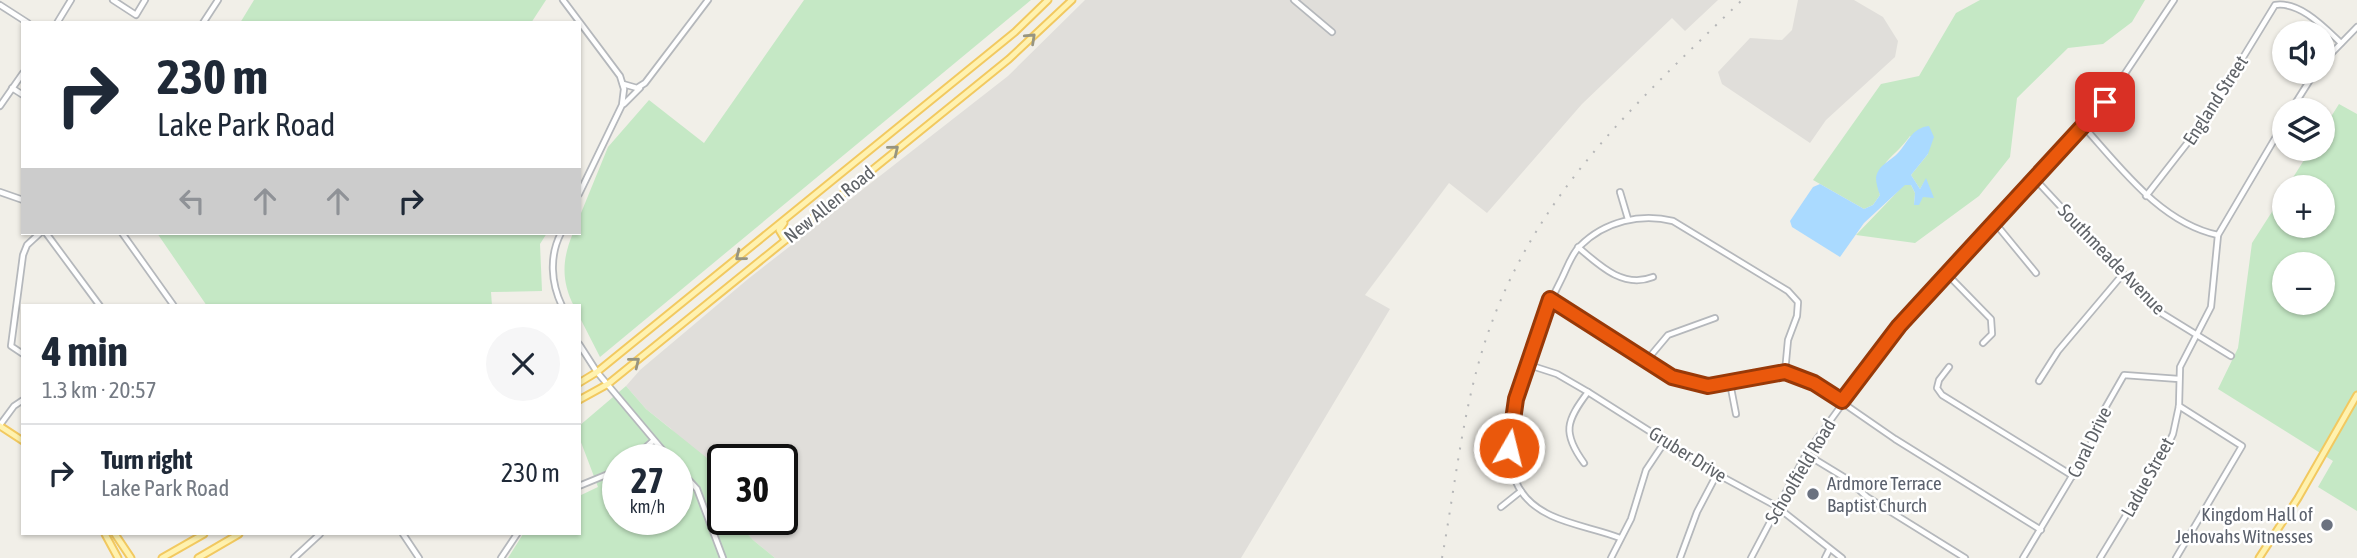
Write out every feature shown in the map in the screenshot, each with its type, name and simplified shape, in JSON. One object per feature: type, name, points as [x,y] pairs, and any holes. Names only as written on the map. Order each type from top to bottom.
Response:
[{"type":"main road","name":"New Allen Road","points":[[581,382],[597,372],[1015,32],[1048,0]]},
{"type":"main road","name":"New Allen Road","points":[[581,399],[608,384],[1009,58],[1072,0]]},
{"type":"main road","points":[[785,240],[780,234],[780,228],[793,213]]},
{"type":"main road","points":[[2259,558],[2298,498],[2357,396]]},
{"type":"main road","points":[[0,425],[21,440]]},
{"type":"main road","points":[[106,535],[118,558]]},
{"type":"main road","points":[[116,535],[131,558]]},
{"type":"main road","points":[[162,558],[202,535]]},
{"type":"main road","points":[[198,558],[237,535]]},
{"type":"street","points":[[58,21],[71,0]]},
{"type":"street","points":[[113,0],[136,15],[145,0]]},
{"type":"street","points":[[204,21],[218,0]]},
{"type":"street","points":[[563,0],[578,21]]},
{"type":"street","points":[[581,190],[622,106],[641,87],[708,0]]},
{"type":"street","points":[[1294,0],[1332,32]]},
{"type":"street","name":"Schoolfield Road","points":[[1751,558],[1776,506],[1806,454],[1842,401],[1899,326],[2110,96],[2174,0]]},
{"type":"street","points":[[0,5],[25,21]]},
{"type":"street","name":"England Street","points":[[2146,196],[2203,123],[2275,5],[2291,5],[2322,25],[2341,43]]},
{"type":"street","points":[[581,25],[623,84],[622,106]]},
{"type":"street","points":[[2335,49],[2357,27]]},
{"type":"street","points":[[0,106],[21,76]]},
{"type":"street","points":[[623,84],[641,87]]},
{"type":"street","points":[[12,88],[21,94]]},
{"type":"street","points":[[2084,127],[2146,196],[2204,232],[2218,235]]},
{"type":"street","name":"Ladue Street","points":[[2101,558],[2164,453],[2179,406],[2180,367],[2211,307],[2218,235],[2272,149]]},
{"type":"street","name":"Southmeade Avenue","points":[[2035,178],[2158,311],[2231,356]]},
{"type":"street","points":[[0,192],[21,199]]},
{"type":"street","points":[[1620,192],[1628,219]]},
{"type":"street","points":[[1620,538],[1554,518],[1536,506],[1521,491],[1512,467],[1509,448],[1516,399],[1526,364],[1550,299],[1578,247],[1605,228],[1628,219],[1654,216],[1673,220],[1788,291],[1798,302],[1797,316],[1788,340],[1785,372]]},
{"type":"street","points":[[1995,223],[2036,273]]},
{"type":"street","points":[[21,353],[11,346],[23,255],[27,245],[38,235]]},
{"type":"street","points":[[47,235],[99,304]]},
{"type":"street","points":[[123,235],[173,304]]},
{"type":"street","points":[[560,235],[552,261],[554,290],[561,304]]},
{"type":"street","points":[[1578,247],[1600,266],[1622,279],[1643,281],[1653,277]]},
{"type":"street","points":[[2039,381],[2058,351],[2123,274]]},
{"type":"street","points":[[1947,275],[1991,319],[1992,334],[1983,343]]},
{"type":"street","points":[[1550,299],[1672,377],[1689,383],[1708,386],[1785,372],[1814,383],[1895,439],[2041,530]]},
{"type":"street","points":[[1647,360],[1668,335],[1715,318]]},
{"type":"street","points":[[581,347],[597,372],[656,444]]},
{"type":"street","name":"Gruber Drive","points":[[1526,364],[1557,374],[1717,474],[1776,506],[1842,558]]},
{"type":"street","points":[[1950,367],[1939,380],[1937,388],[1942,395],[2073,476]]},
{"type":"street","name":"Coral Drive","points":[[2024,558],[2090,446],[2100,417],[2124,375],[2179,379]]},
{"type":"street","points":[[1730,383],[1736,414]]},
{"type":"street","points":[[1584,463],[1570,444],[1569,428],[1577,406],[1588,392]]},
{"type":"street","points":[[0,425],[13,406],[21,401]]},
{"type":"street","points":[[2176,558],[2242,446],[2179,406]]},
{"type":"street","points":[[1611,558],[1631,519],[1646,470],[1666,440]]},
{"type":"street","points":[[650,444],[653,441]]},
{"type":"street","points":[[1806,454],[1847,480],[1867,497],[1965,558]]},
{"type":"street","points":[[1680,558],[1696,512],[1717,474]]},
{"type":"street","points":[[581,485],[602,477]]},
{"type":"street","points":[[693,485],[723,558]]},
{"type":"street","points":[[1501,507],[1521,491]]},
{"type":"street","points":[[294,558],[319,535]]},
{"type":"street","points":[[404,535],[419,558]]},
{"type":"street","points":[[501,558],[516,535]]},
{"type":"street","points":[[1825,558],[1829,550]]},
{"type":"shaded area","points":[[1085,0],[1718,0],[1685,31],[1672,18],[1582,104],[1487,213],[1449,183],[1365,295],[1390,309],[1241,558],[775,558],[748,535],[798,535],[798,444],[707,444],[707,465],[693,451],[693,444],[686,444],[646,409],[626,386],[640,370],[748,279],[1008,76]]},
{"type":"shaded area","points":[[1798,0],[1854,0],[1883,17],[1898,41],[1895,57],[1826,120],[1810,143],[1722,84],[1718,72],[1750,38],[1782,40],[1792,30]]},
{"type":"green space","points":[[254,0],[546,0],[532,21],[241,21]]},
{"type":"green space","points":[[804,0],[1031,0],[600,357],[581,320],[581,304],[573,304],[570,297],[565,279],[565,261],[572,235],[581,235],[581,213],[608,147],[649,100],[704,143]]},
{"type":"green space","points":[[1980,0],[2145,0],[2132,22],[2103,44],[2068,48],[2017,98],[2010,157],[1979,196],[1915,243],[1856,235],[1905,184],[1911,185],[1915,193],[1914,205],[1926,179],[1920,189],[1911,175],[1928,154],[1910,136],[1886,162],[1879,176],[1880,195],[1873,205],[1864,209],[1813,180],[1881,84],[1919,76],[1956,13]]},
{"type":"green space","points":[[2339,104],[2357,114],[2357,511],[2318,487],[2333,461],[2218,389],[2238,348],[2252,243],[2272,212],[2272,238],[2335,238],[2335,175],[2295,175],[2303,161],[2335,161],[2335,110]]},
{"type":"green space","points":[[158,235],[546,235],[540,244],[542,291],[491,292],[492,304],[206,304]]},
{"type":"green space","points":[[626,386],[646,409],[690,444],[602,444],[602,535],[693,535],[693,447],[707,458],[707,535],[748,535],[775,558],[508,558],[522,535],[581,535],[581,495],[598,487],[581,442],[581,424]]},
{"type":"water","points":[[1929,126],[1934,137],[1928,154],[1911,175],[1920,189],[1926,178],[1934,198],[1923,197],[1919,205],[1914,205],[1915,193],[1911,185],[1905,185],[1864,223],[1840,257],[1792,227],[1790,221],[1813,187],[1820,184],[1864,209],[1873,205],[1880,195],[1876,178],[1879,170],[1914,133]]},
{"type":"railway","points":[[1442,558],[1464,424],[1476,371],[1504,292],[1529,243],[1590,156],[1663,77],[1742,0]]},
{"type":"place","name":"Ardmore Terrace Baptist Church","points":[[1813,494]]},
{"type":"place","name":"Kingdom Hall of Jehovahs Witnesses","points":[[2327,525]]},
{"type":"route","points":[[1509,448],[1516,399],[1550,299],[1672,377],[1689,383],[1708,386],[1785,372],[1814,383],[1842,401],[1899,326],[2105,102]]}]
